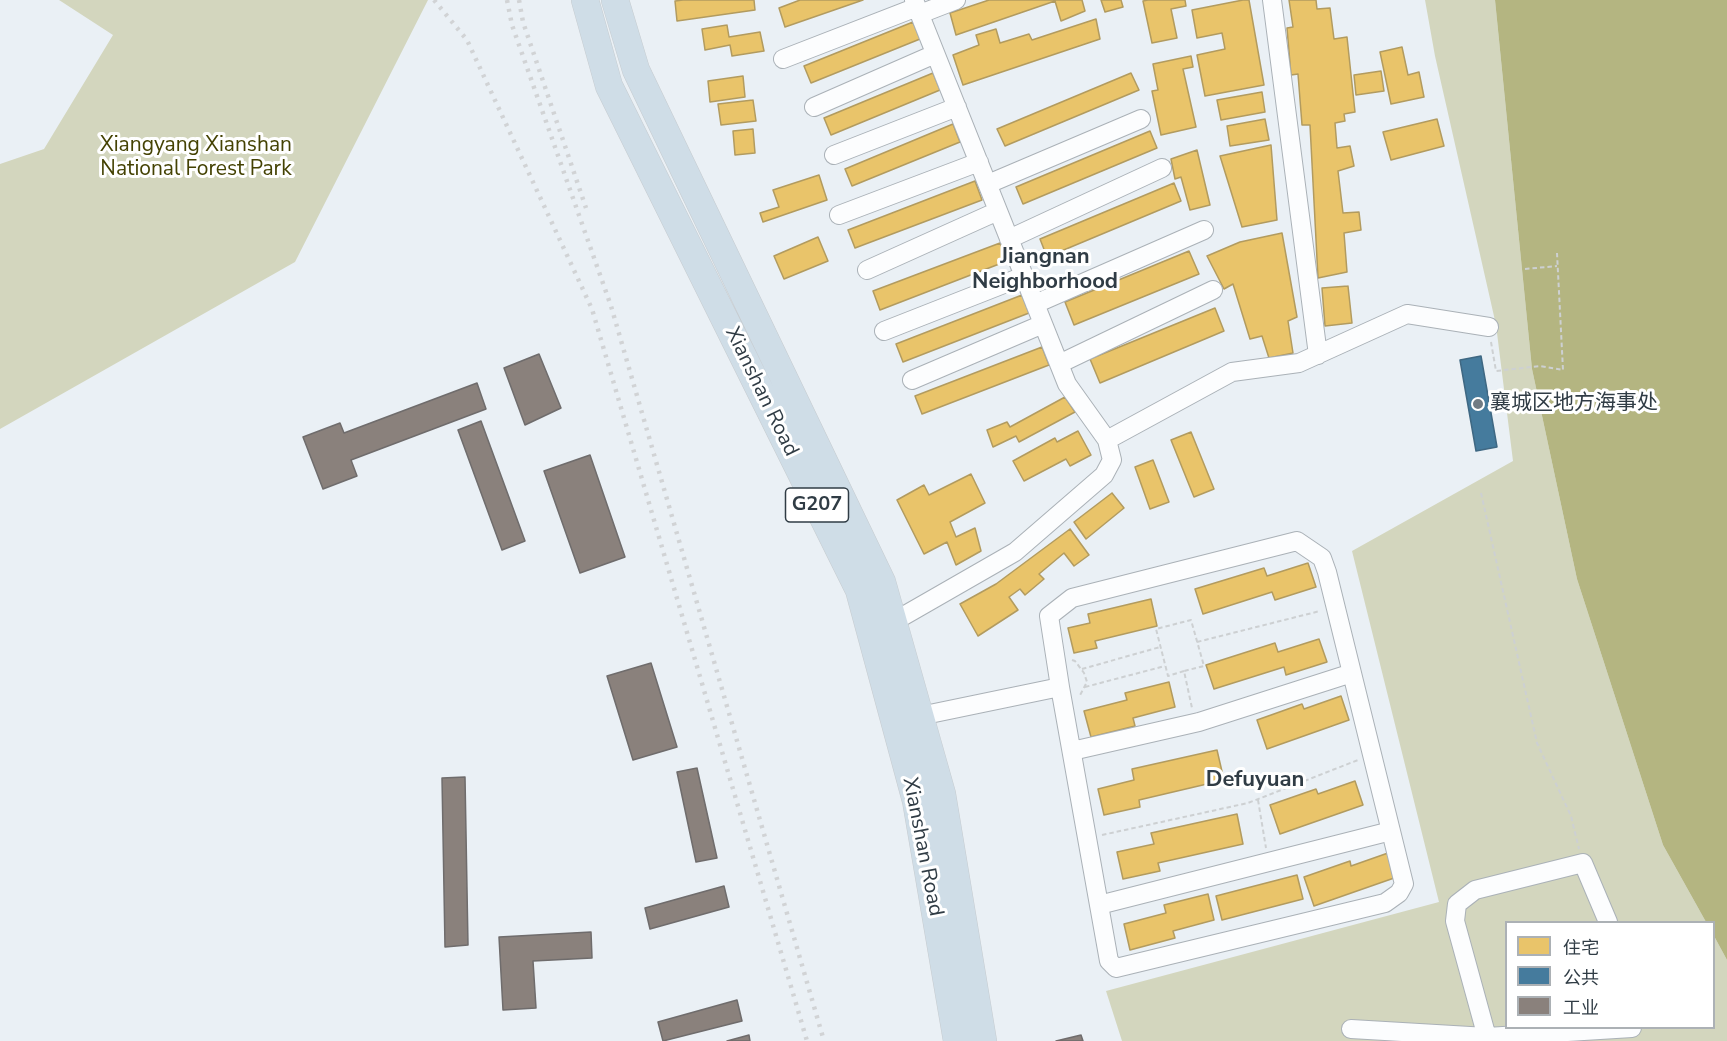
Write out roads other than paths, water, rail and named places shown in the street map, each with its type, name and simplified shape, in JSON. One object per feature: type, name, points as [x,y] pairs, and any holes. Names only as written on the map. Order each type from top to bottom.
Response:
[{"type":"highway","name":"Xianshan Road","points":[[585,0],[609,86],[859,590],[882,626],[920,716],[942,794],[983,1041]]},
{"type":"highway","name":"Xianshan Road","points":[[615,0],[636,70],[882,582],[882,626],[916,801],[957,1041]]},
{"type":"street","points":[[783,59],[917,7],[956,0]]},
{"type":"street","points":[[1272,0],[1318,355]]},
{"type":"street","points":[[882,626],[1015,552],[1104,475],[1112,460],[1107,440],[1067,384],[917,7]]},
{"type":"street","points":[[814,107],[935,54]]},
{"type":"street","points":[[834,155],[957,106]]},
{"type":"street","points":[[988,184],[1141,119]]},
{"type":"street","points":[[839,215],[979,162]]},
{"type":"street","points":[[1009,238],[1162,168]]},
{"type":"street","points":[[867,270],[998,211]]},
{"type":"street","points":[[1035,304],[1204,230]]},
{"type":"street","points":[[884,331],[1024,276]]},
{"type":"street","points":[[1059,364],[1213,290]]},
{"type":"street","points":[[1107,440],[1232,372],[1299,363],[1407,314],[1489,327]]},
{"type":"street","points":[[912,380],[1043,324]]},
{"type":"street","points":[[1297,541],[1322,558],[1352,673],[1404,884],[1399,893],[1384,903],[1116,968],[1109,961],[1049,616],[1072,598],[1297,541]]},
{"type":"street","points":[[1072,751],[1195,723],[1352,673]]},
{"type":"street","points":[[920,716],[1060,687]]},
{"type":"street","points":[[1099,905],[1391,831]]},
{"type":"street","points":[[1487,1039],[1455,921],[1457,904],[1474,890],[1583,863],[1608,921]]},
{"type":"street","points":[[1351,1029],[1487,1039],[1633,1032]]},
{"type":"railway","points":[[434,0],[467,40],[592,309],[807,1041]]},
{"type":"railway","points":[[507,0],[512,25],[611,306],[824,1041]]},
{"type":"railway","points":[[519,0],[523,22],[586,208]]},
{"type":"place","name":"襄城区地方海事处","points":[[1478,404]]},
{"type":"district","name":"Jiangnan Neighborhood","points":[[1045,270]]},
{"type":"district","name":"Defuyuan","points":[[1255,781]]},
{"type":"park label","name":"Xiangyang Xianshan National Forest Park","points":[[196,158]]}]
